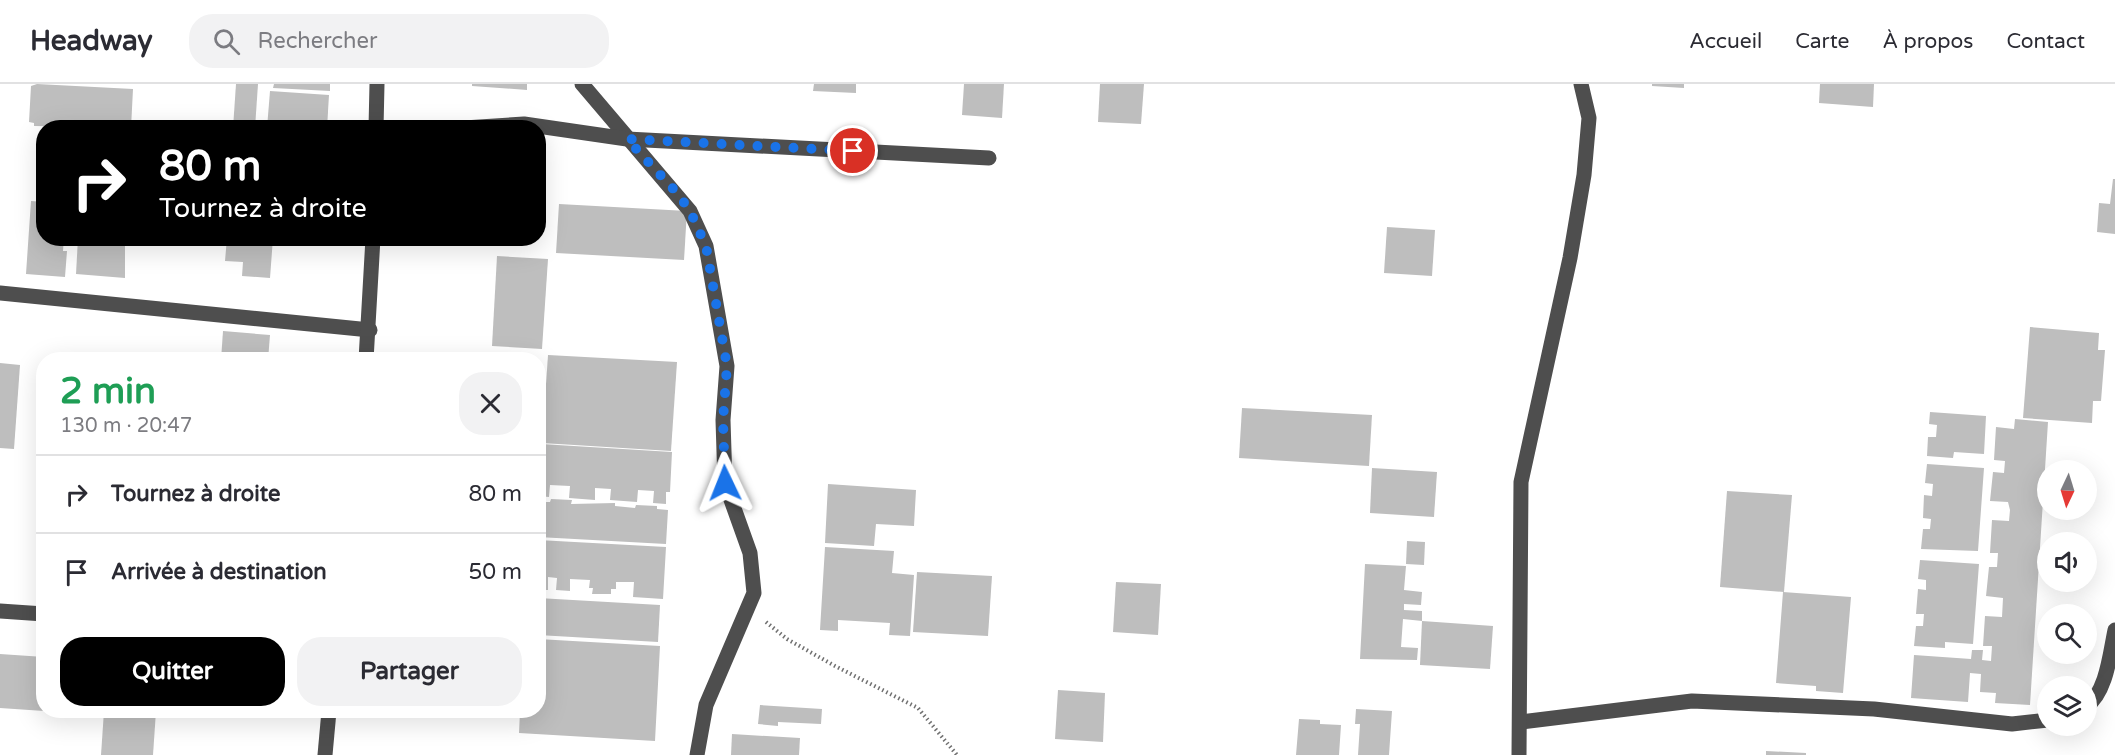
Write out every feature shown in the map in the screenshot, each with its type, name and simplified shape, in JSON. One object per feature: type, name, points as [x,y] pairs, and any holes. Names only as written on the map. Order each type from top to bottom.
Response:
[{"type":"street","points":[[376,120],[377,84]]},
{"type":"street","points":[[582,84],[627,139],[678,194],[690,211],[706,246],[727,366],[723,420],[725,483],[750,553],[754,593],[706,705],[697,755]]},
{"type":"street","points":[[1519,755],[1521,482],[1570,258],[1584,175],[1589,118],[1581,84]]},
{"type":"street","points":[[546,127],[627,139],[989,158]]},
{"type":"street","points":[[367,352],[373,246]]},
{"type":"street","points":[[0,293],[369,330]]},
{"type":"street","points":[[0,611],[36,613]]},
{"type":"street","points":[[2097,693],[2105,674],[2115,630]]},
{"type":"street","points":[[1521,722],[1692,701],[1851,707],[2012,724],[2037,721]]},
{"type":"street","points":[[325,755],[328,718]]},
{"type":"path","points":[[748,607],[787,639],[918,708],[957,755]]},
{"type":"building","points":[[37,84],[133,89],[131,120],[36,120],[36,126],[34,126],[34,123],[29,122],[31,86]]},
{"type":"building","points":[[236,84],[258,84],[256,120],[234,120]]},
{"type":"building","points":[[274,84],[330,84],[330,91],[273,88]]},
{"type":"building","points":[[472,84],[527,84],[527,90],[472,86]]},
{"type":"building","points":[[814,84],[856,84],[856,93],[813,91]]},
{"type":"building","points":[[964,84],[1004,84],[1002,118],[962,115]]},
{"type":"building","points":[[1100,84],[1144,84],[1141,124],[1098,122]]},
{"type":"building","points":[[1652,84],[1684,84],[1684,88],[1652,86]]},
{"type":"building","points":[[1820,84],[1874,84],[1873,107],[1819,103]]},
{"type":"building","points":[[270,91],[329,95],[327,120],[268,120]]},
{"type":"building","points":[[2113,179],[2115,179],[2115,234],[2097,232],[2099,203],[2110,204]]},
{"type":"building","points":[[31,201],[36,201],[36,246],[63,246],[63,251],[67,251],[65,277],[26,274]]},
{"type":"building","points":[[559,204],[687,211],[684,260],[556,253]]},
{"type":"building","points":[[1387,227],[1435,230],[1432,276],[1384,273]]},
{"type":"building","points":[[78,246],[125,246],[125,278],[76,274]]},
{"type":"building","points":[[226,246],[272,246],[270,278],[242,276],[243,262],[225,261]]},
{"type":"building","points":[[497,256],[548,259],[542,349],[492,346]]},
{"type":"building","points":[[2030,327],[2099,333],[2098,350],[2105,350],[2101,401],[2093,401],[2092,423],[2023,418]]},
{"type":"building","points":[[223,331],[270,335],[269,352],[222,352]]},
{"type":"building","points":[[548,355],[677,362],[671,451],[546,443]]},
{"type":"building","points":[[0,363],[20,365],[14,449],[0,448]]},
{"type":"building","points":[[1242,408],[1372,415],[1369,466],[1239,458]]},
{"type":"building","points":[[1930,412],[1986,416],[1984,454],[1954,452],[1953,458],[1927,456],[1928,437],[1936,437],[1937,425],[1929,424]]},
{"type":"building","points":[[2015,419],[2048,422],[2046,460],[2037,460],[2037,520],[2042,520],[2041,532],[2037,532],[2037,592],[2030,705],[1995,703],[1996,693],[1980,692],[1981,674],[1970,673],[1968,702],[1911,698],[1914,655],[1971,659],[1972,650],[1983,650],[1982,660],[1991,661],[1992,646],[1983,646],[1985,616],[2002,617],[2003,598],[1986,596],[1989,567],[1997,567],[1998,553],[1990,553],[1992,520],[2009,521],[2010,510],[2008,502],[1990,501],[1993,472],[2004,473],[2005,461],[1994,460],[1996,427],[2014,429]]},
{"type":"building","points":[[546,444],[672,452],[670,492],[666,492],[666,504],[653,503],[654,491],[638,490],[637,502],[610,500],[611,489],[595,488],[595,500],[569,498],[570,486],[550,485],[549,497],[546,497]]},
{"type":"building","points":[[1927,464],[1984,468],[1978,551],[1921,549],[1923,529],[1930,529],[1931,519],[1923,518],[1924,495],[1932,496],[1933,484],[1925,483]]},
{"type":"building","points":[[1372,468],[1437,472],[1434,517],[1370,513]]},
{"type":"building","points":[[828,484],[916,490],[914,526],[876,524],[874,546],[825,543]]},
{"type":"building","points":[[1727,491],[1792,495],[1784,592],[1720,587]]},
{"type":"building","points":[[551,499],[572,500],[571,504],[615,503],[615,506],[635,508],[636,505],[657,506],[657,509],[668,510],[666,544],[546,537],[546,502],[550,502]]},
{"type":"building","points":[[546,540],[666,547],[663,599],[633,597],[634,582],[616,582],[616,589],[611,589],[611,594],[592,594],[593,588],[589,588],[590,580],[570,579],[570,591],[556,590],[557,578],[548,577],[548,590],[546,590]]},
{"type":"building","points":[[1407,541],[1425,542],[1424,565],[1406,564]]},
{"type":"building","points":[[825,547],[894,551],[892,573],[914,575],[910,636],[889,635],[890,623],[838,620],[838,631],[820,630]]},
{"type":"building","points":[[1920,560],[1979,564],[1973,644],[1945,642],[1945,648],[1914,646],[1916,626],[1923,626],[1924,614],[1916,614],[1918,589],[1926,590],[1926,580],[1918,579]]},
{"type":"building","points":[[1365,564],[1406,566],[1404,590],[1422,592],[1421,605],[1404,604],[1404,610],[1422,611],[1422,621],[1403,619],[1401,647],[1418,648],[1417,660],[1360,659]]},
{"type":"building","points":[[917,572],[992,576],[988,636],[913,632]]},
{"type":"building","points":[[1116,582],[1161,584],[1158,635],[1113,632]]},
{"type":"building","points":[[1783,592],[1851,597],[1843,693],[1816,691],[1816,686],[1776,683]]},
{"type":"building","points":[[546,598],[660,605],[658,642],[546,635]]},
{"type":"building","points":[[1422,621],[1493,626],[1490,669],[1420,665]]},
{"type":"building","points":[[546,639],[660,646],[655,741],[519,733],[520,718],[546,718]]},
{"type":"building","points":[[0,654],[36,656],[36,710],[0,708]]},
{"type":"building","points":[[1058,690],[1105,693],[1103,742],[1055,739]]},
{"type":"building","points":[[760,705],[822,709],[821,724],[778,722],[778,726],[758,724]]},
{"type":"building","points":[[1356,709],[1392,711],[1389,755],[1358,755],[1360,724],[1355,724]]},
{"type":"building","points":[[104,718],[156,718],[153,755],[101,755]]},
{"type":"building","points":[[1299,719],[1320,720],[1320,724],[1341,725],[1339,755],[1296,755]]},
{"type":"building","points":[[732,734],[800,738],[799,755],[731,755]]},
{"type":"building","points":[[1766,751],[1806,753],[1806,755],[1766,755]]},
{"type":"route","points":[[725,483],[723,420],[727,366],[706,246],[690,211],[678,194],[627,139],[853,151]]}]
